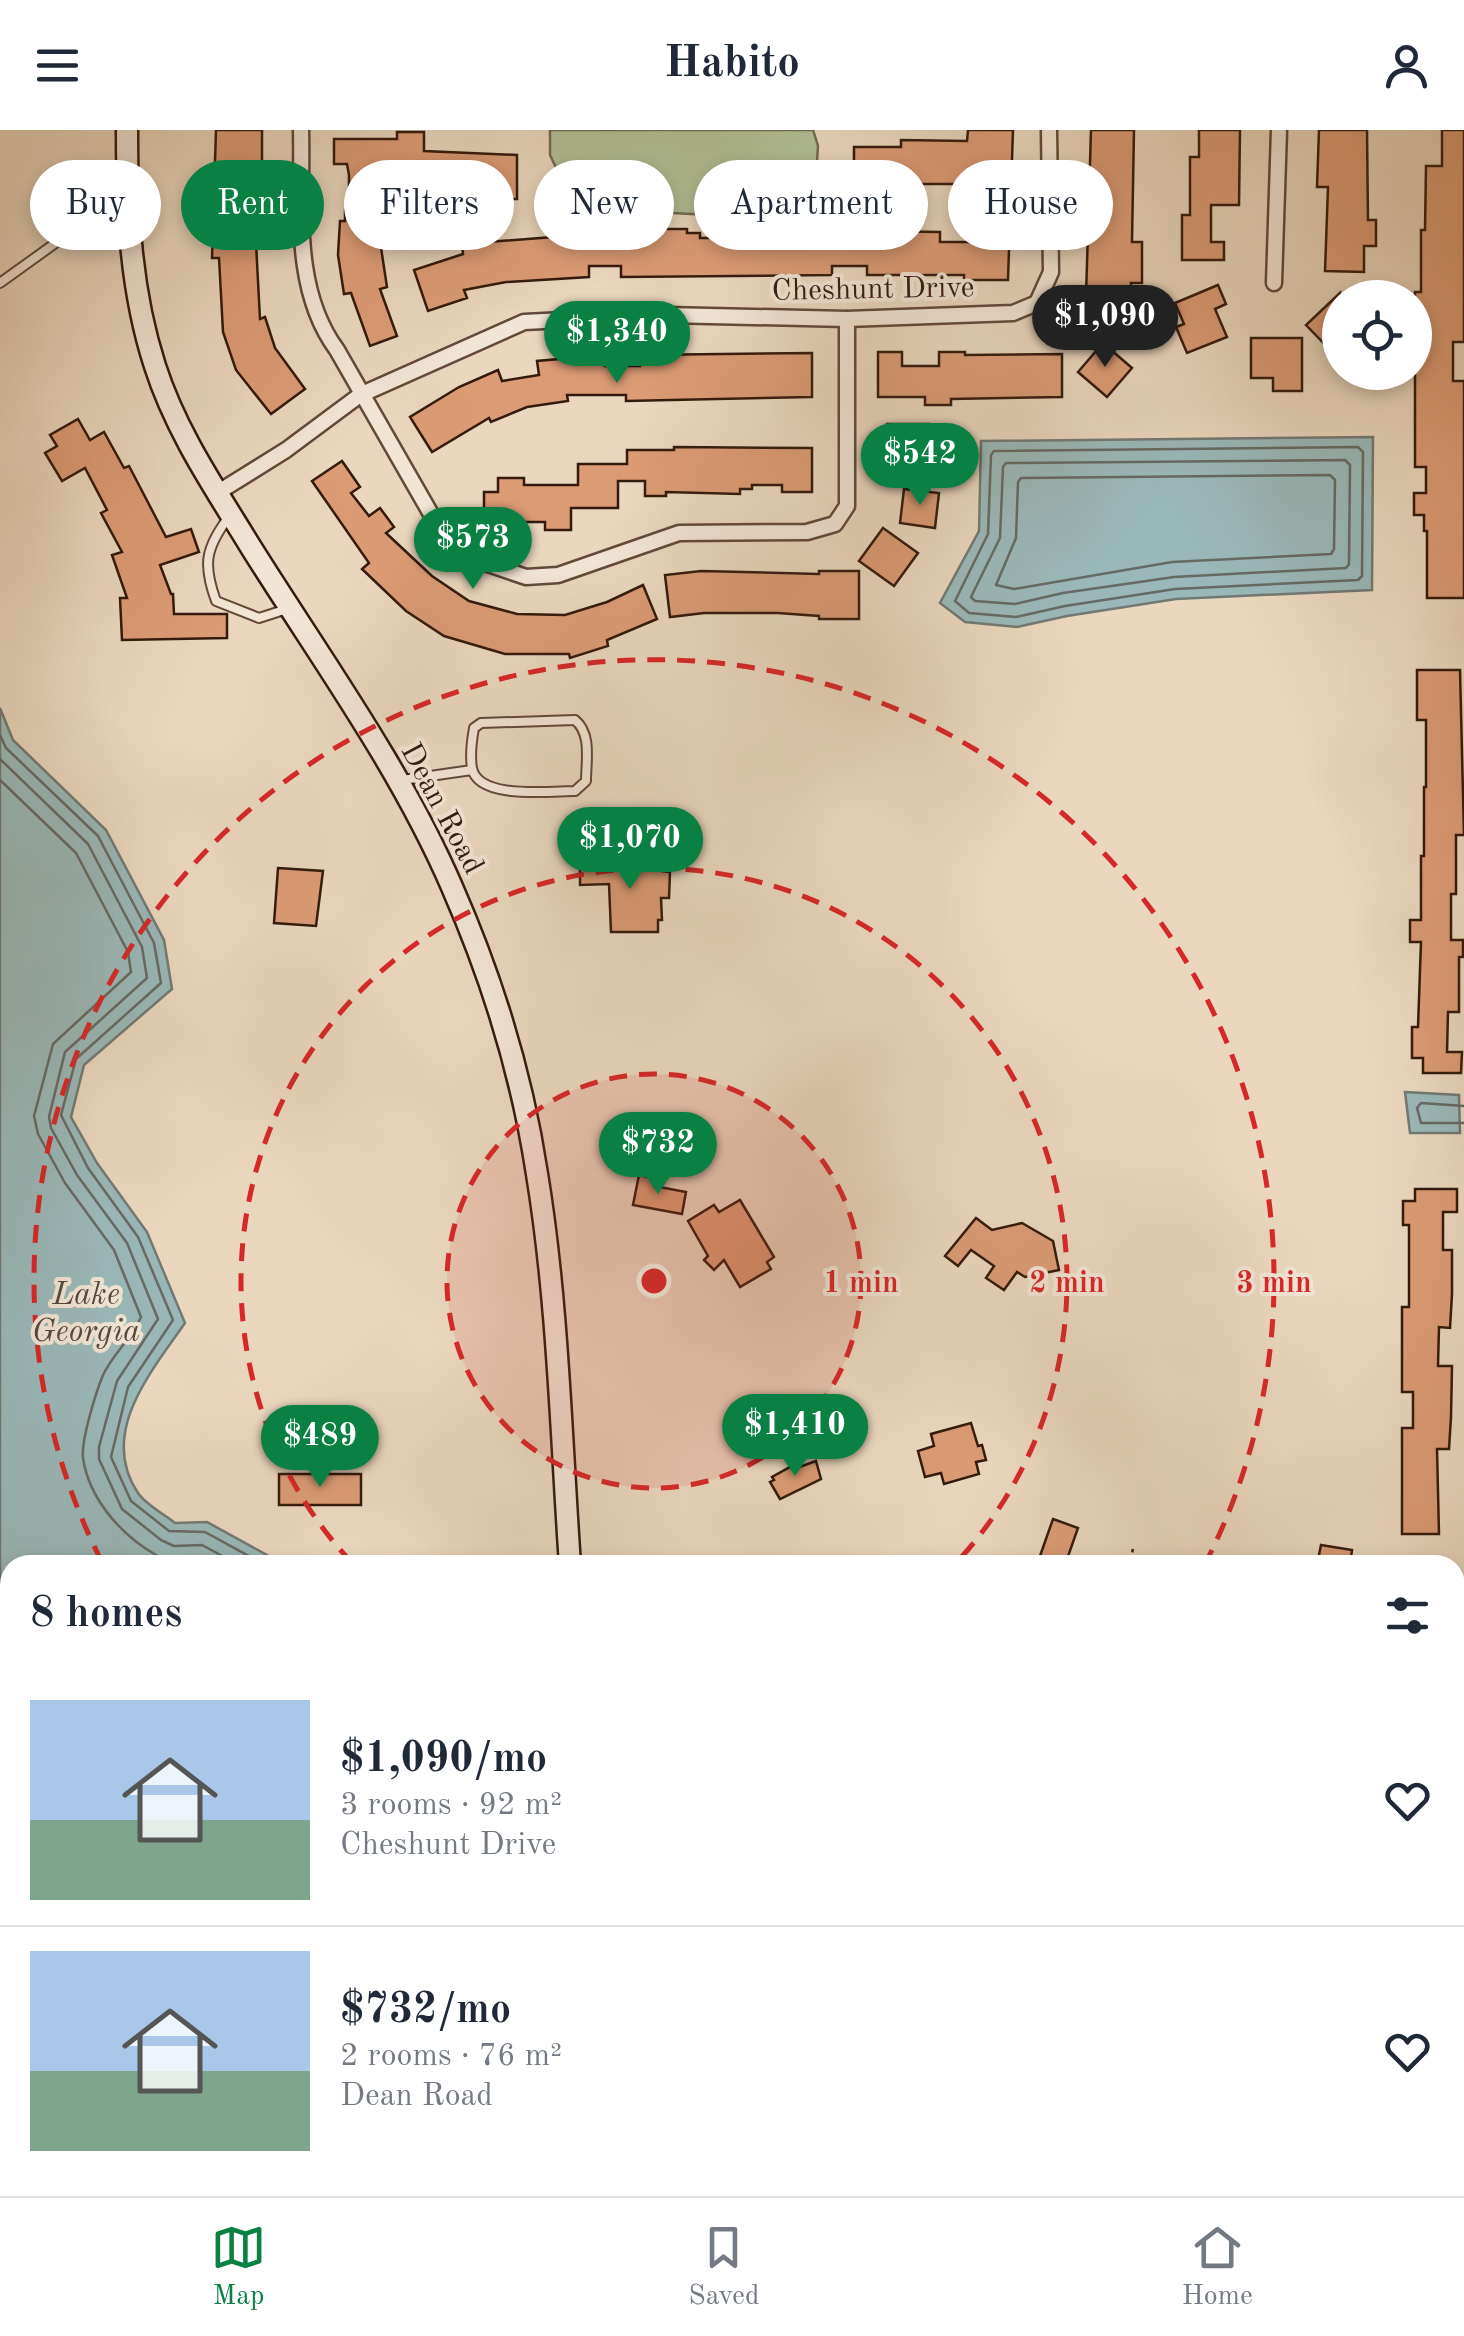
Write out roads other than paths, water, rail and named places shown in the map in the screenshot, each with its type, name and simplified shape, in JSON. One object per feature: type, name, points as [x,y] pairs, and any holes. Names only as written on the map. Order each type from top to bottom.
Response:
[{"type":"main road","name":"Dean Road","points":[[127,130],[127,160]]},
{"type":"main road","name":"Dean Road","points":[[132,250],[135,285],[154,366],[176,418],[217,493],[397,782],[438,855],[472,932],[500,1015],[525,1110],[545,1233],[569,1555]]},
{"type":"street","points":[[301,130],[305,274],[319,327],[444,535],[485,564],[526,577],[558,575],[680,533],[807,532],[836,524],[847,506],[847,319]]},
{"type":"street","name":"Cheshunt Drive","points":[[217,493],[286,450],[360,395],[524,322],[666,314],[847,319],[1013,314],[1037,302],[1051,272],[1049,130]]},
{"type":"street","points":[[1274,282],[1279,130]]},
{"type":"lane","points":[[0,283],[46,250]]},
{"type":"lane","points":[[231,514],[208,554],[208,580],[216,601],[259,618],[289,608]]},
{"type":"lane","points":[[575,720],[586,737],[586,781],[574,791],[502,790],[478,780],[472,770],[474,728],[481,723],[575,720]]},
{"type":"lane","points":[[397,782],[472,770]]},
{"type":"water","points":[[1373,437],[1372,590],[1176,599],[1017,627],[965,622],[940,603],[979,531],[981,441]]},
{"type":"water","name":"Lake Georgia","points":[[0,708],[13,740],[106,830],[164,940],[172,989],[84,1065],[71,1117],[97,1163],[147,1232],[185,1323],[134,1404],[126,1426],[127,1470],[141,1497],[175,1523],[207,1522],[267,1555],[0,1555]]},
{"type":"water","points":[[1405,1092],[1459,1095],[1460,1133],[1410,1133]]}]
